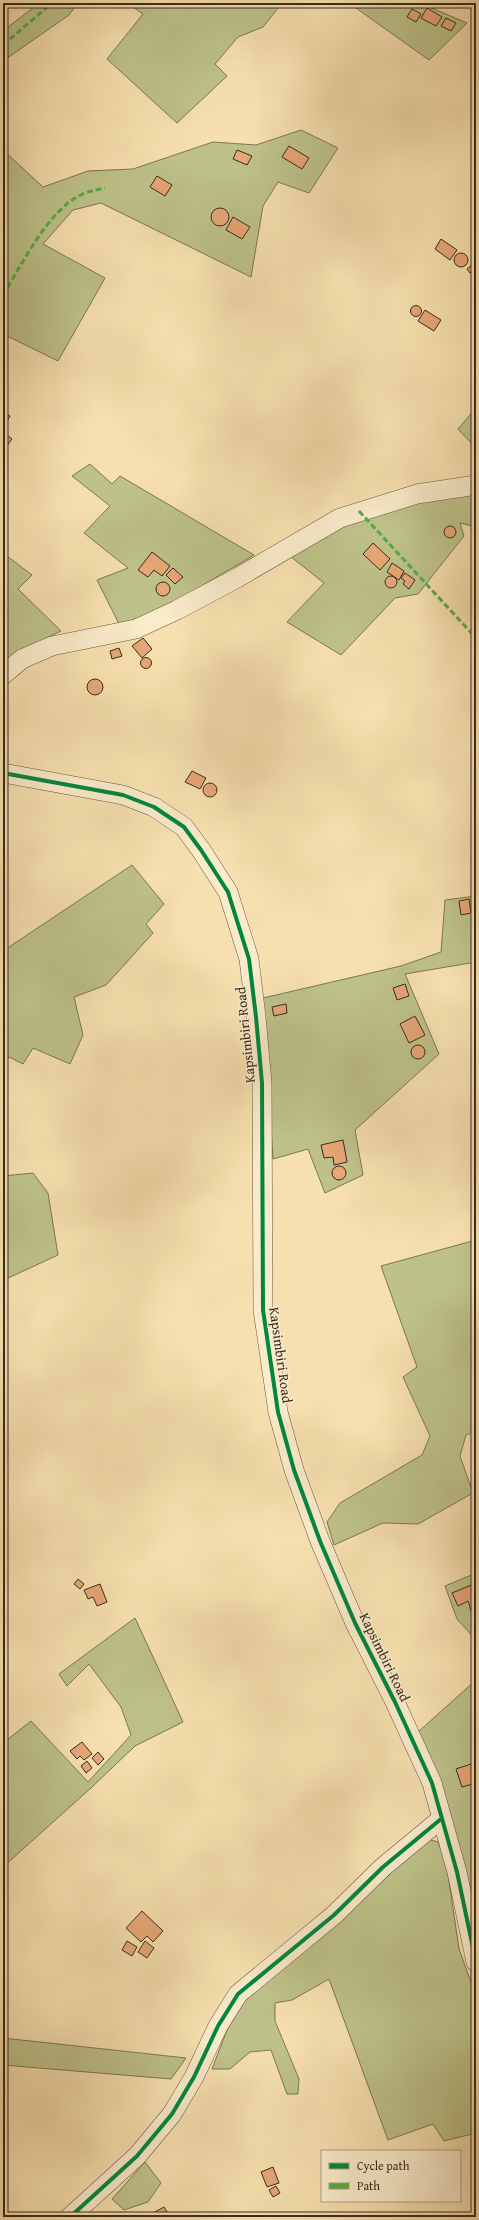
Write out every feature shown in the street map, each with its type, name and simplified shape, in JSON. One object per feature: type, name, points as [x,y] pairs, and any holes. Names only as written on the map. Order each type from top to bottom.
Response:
[{"type":"street","points":[[3,675],[22,659],[52,646],[136,629],[177,610],[237,578],[340,518],[417,494],[476,484]]},
{"type":"street","name":"Kapsimbiri Road","points":[[3,773],[123,795],[154,807],[184,827],[209,860],[228,892],[249,959],[256,1017],[262,1083],[263,1310],[278,1412],[294,1470],[320,1541],[355,1623],[395,1702],[432,1783],[457,1872],[476,1962]]},
{"type":"street","points":[[70,2217],[136,2156],[172,2114],[194,2077],[218,2026],[238,1994],[334,1915],[383,1867],[441,1819]]},
{"type":"green space","points":[[39,3],[78,3],[69,15],[3,61],[3,31]]},
{"type":"green space","points":[[127,3],[282,3],[263,27],[238,37],[215,64],[227,76],[177,123],[107,59],[143,14]]},
{"type":"green space","points":[[349,3],[420,3],[467,23],[429,60]]},
{"type":"green space","points":[[301,130],[338,148],[309,193],[278,182],[263,206],[251,277],[101,203],[73,210],[43,244],[105,278],[58,361],[3,334],[3,150],[43,187],[88,171],[133,169],[213,142],[256,145]]},
{"type":"green space","points":[[476,408],[476,448],[458,429]]},
{"type":"green space","points":[[90,464],[112,484],[120,476],[254,555],[154,614],[119,624],[97,580],[128,568],[84,533],[110,506],[72,476]]},
{"type":"green space","points":[[476,492],[476,527],[460,523],[464,536],[418,594],[395,598],[341,655],[287,622],[324,583],[290,556],[340,525],[412,502]]},
{"type":"green space","points":[[3,553],[32,575],[18,589],[61,631],[16,653],[3,664]]},
{"type":"green space","points":[[132,865],[164,904],[146,924],[153,933],[106,985],[74,997],[83,1035],[70,1064],[33,1048],[23,1064],[9,1057],[3,1066],[3,951]]},
{"type":"green space","points":[[476,896],[476,962],[405,974],[439,1054],[355,1130],[363,1175],[325,1193],[308,1149],[273,1159],[263,998],[401,966],[441,952],[445,900]]},
{"type":"green space","points":[[33,1173],[48,1193],[58,1255],[6,1279],[3,1290],[3,1176]]},
{"type":"green space","points":[[476,1240],[476,1431],[466,1435],[460,1456],[473,1493],[418,1524],[383,1523],[334,1545],[327,1522],[340,1503],[422,1455],[430,1436],[403,1377],[417,1367],[381,1266]]},
{"type":"green space","points":[[476,1573],[476,1640],[457,1619],[445,1586]]},
{"type":"green space","points":[[135,1618],[183,1722],[135,1746],[3,1867],[3,1743],[31,1721],[88,1782],[131,1735],[121,1707],[89,1664],[67,1686],[59,1674]]},
{"type":"green space","points":[[476,1680],[476,1915],[459,1845],[417,1733]]},
{"type":"green space","points":[[428,1839],[438,1842],[446,1861],[459,1949],[472,1985],[476,2013],[476,2133],[444,2141],[433,2124],[388,2140],[329,1979],[292,2000],[275,2003],[275,2021],[299,2079],[298,2094],[287,2094],[271,2050],[250,2052],[230,2069],[212,2069],[227,2030],[248,1995],[314,1943]]},
{"type":"green space","points":[[3,2038],[186,2058],[171,2079],[3,2065]]},
{"type":"green space","points":[[145,2162],[161,2183],[148,2202],[124,2210],[112,2199]]},
{"type":"building","points":[[427,8],[442,17],[436,26],[421,18]]},
{"type":"building","points":[[412,9],[421,14],[416,22],[407,17]]},
{"type":"building","points":[[446,18],[456,23],[451,31],[441,26]]},
{"type":"building","points":[[289,146],[309,158],[302,169],[282,157]]},
{"type":"building","points":[[237,150],[252,156],[247,165],[233,159]]},
{"type":"building","points":[[157,176],[172,185],[165,196],[150,187]]},
{"type":"building","points":[[220,208],[226,211],[229,217],[226,223],[220,226],[214,223],[211,217],[214,211]]},
{"type":"building","points":[[233,217],[250,227],[242,239],[226,230]]},
{"type":"building","points":[[441,239],[457,250],[450,260],[435,249]]},
{"type":"building","points":[[461,253],[466,255],[468,260],[466,265],[461,267],[456,265],[454,260],[456,255]]},
{"type":"building","points":[[475,262],[476,268],[470,273],[467,269]]},
{"type":"building","points":[[416,305],[420,307],[422,311],[420,315],[416,317],[412,315],[410,311],[412,307]]},
{"type":"building","points":[[425,310],[441,320],[434,331],[418,321]]},
{"type":"building","points":[[3,412],[10,416],[4,426],[3,425]]},
{"type":"building","points":[[4,433],[12,439],[6,447],[3,444]]},
{"type":"building","points":[[452,526],[455,527],[455,537],[448,538],[445,537],[444,530],[445,527]]},
{"type":"building","points":[[373,543],[390,559],[380,570],[363,554]]},
{"type":"building","points":[[152,552],[170,566],[162,576],[154,570],[148,577],[138,570]]},
{"type":"building","points":[[392,563],[404,571],[399,580],[387,572]]},
{"type":"building","points":[[173,568],[183,577],[175,584],[166,575]]},
{"type":"building","points":[[405,573],[415,580],[409,589],[403,584],[405,581],[401,578]]},
{"type":"building","points":[[391,576],[395,578],[397,582],[395,586],[391,588],[387,586],[385,582],[387,578]]},
{"type":"building","points":[[163,582],[168,584],[170,589],[168,594],[163,596],[158,594],[156,589],[158,584]]},
{"type":"building","points":[[143,638],[152,649],[142,658],[132,646]]},
{"type":"building","points":[[119,648],[122,656],[112,659],[110,651]]},
{"type":"building","points":[[144,658],[148,658],[150,659],[150,667],[144,668],[141,665],[141,661]]},
{"type":"building","points":[[95,679],[101,681],[103,687],[101,693],[95,695],[89,693],[87,687],[89,681]]},
{"type":"building","points":[[192,771],[206,778],[200,789],[185,782]]},
{"type":"building","points":[[210,783],[215,785],[217,790],[215,795],[210,797],[205,795],[203,790],[205,785]]},
{"type":"building","points":[[469,899],[471,913],[461,915],[459,901]]},
{"type":"building","points":[[472,915],[476,915],[475,935]]},
{"type":"building","points":[[476,941],[476,956],[472,950]]},
{"type":"building","points":[[405,984],[409,996],[397,1000],[393,988]]},
{"type":"building","points":[[286,1004],[287,1013],[274,1016],[272,1007]]},
{"type":"building","points":[[415,1016],[425,1035],[409,1043],[400,1024]]},
{"type":"building","points":[[418,1045],[423,1047],[425,1052],[423,1057],[418,1059],[413,1057],[411,1052],[413,1047]]},
{"type":"building","points":[[343,1140],[347,1162],[334,1165],[333,1157],[324,1158],[321,1145]]},
{"type":"building","points":[[336,1166],[342,1166],[346,1170],[346,1176],[342,1180],[336,1180],[332,1176],[332,1170]]},
{"type":"building","points":[[78,1579],[84,1584],[80,1589],[74,1584]]},
{"type":"building","points":[[100,1584],[107,1602],[97,1606],[93,1597],[88,1599],[84,1590]]},
{"type":"building","points":[[474,1584],[476,1590],[476,1627],[468,1601],[458,1606],[452,1593]]},
{"type":"building","points":[[82,1742],[92,1754],[84,1760],[80,1756],[77,1759],[70,1751]]},
{"type":"building","points":[[98,1752],[104,1759],[98,1765],[92,1758]]},
{"type":"building","points":[[87,1761],[92,1768],[86,1773],[81,1766]]},
{"type":"building","points":[[474,1763],[476,1783],[462,1787],[456,1769]]},
{"type":"building","points":[[142,1911],[163,1931],[153,1942],[147,1936],[141,1942],[126,1928]]},
{"type":"building","points":[[127,1941],[137,1947],[132,1956],[122,1950]]},
{"type":"building","points":[[145,1941],[154,1948],[147,1958],[138,1952]]},
{"type":"building","points":[[273,2167],[279,2183],[267,2187],[261,2172]]},
{"type":"building","points":[[276,2186],[280,2193],[273,2197],[269,2190]]},
{"type":"building","points":[[164,2207],[170,2217],[155,2217],[153,2213]]},
{"type":"marked path","points":[[3,45],[52,3]]},
{"type":"marked path","points":[[3,295],[27,254],[58,212],[69,202],[81,195],[105,188]]},
{"type":"marked path","points":[[359,511],[476,638]]},
{"type":"cycle path","points":[[3,773],[123,795],[154,807],[184,827],[228,892],[249,959],[256,1017],[262,1083],[263,1310],[278,1412],[294,1470],[320,1541],[355,1623],[395,1702],[432,1783],[457,1872],[476,1962]]},
{"type":"cycle path","points":[[70,2217],[137,2156],[172,2114],[194,2077],[218,2026],[238,1994],[334,1915],[383,1867],[441,1819]]}]
